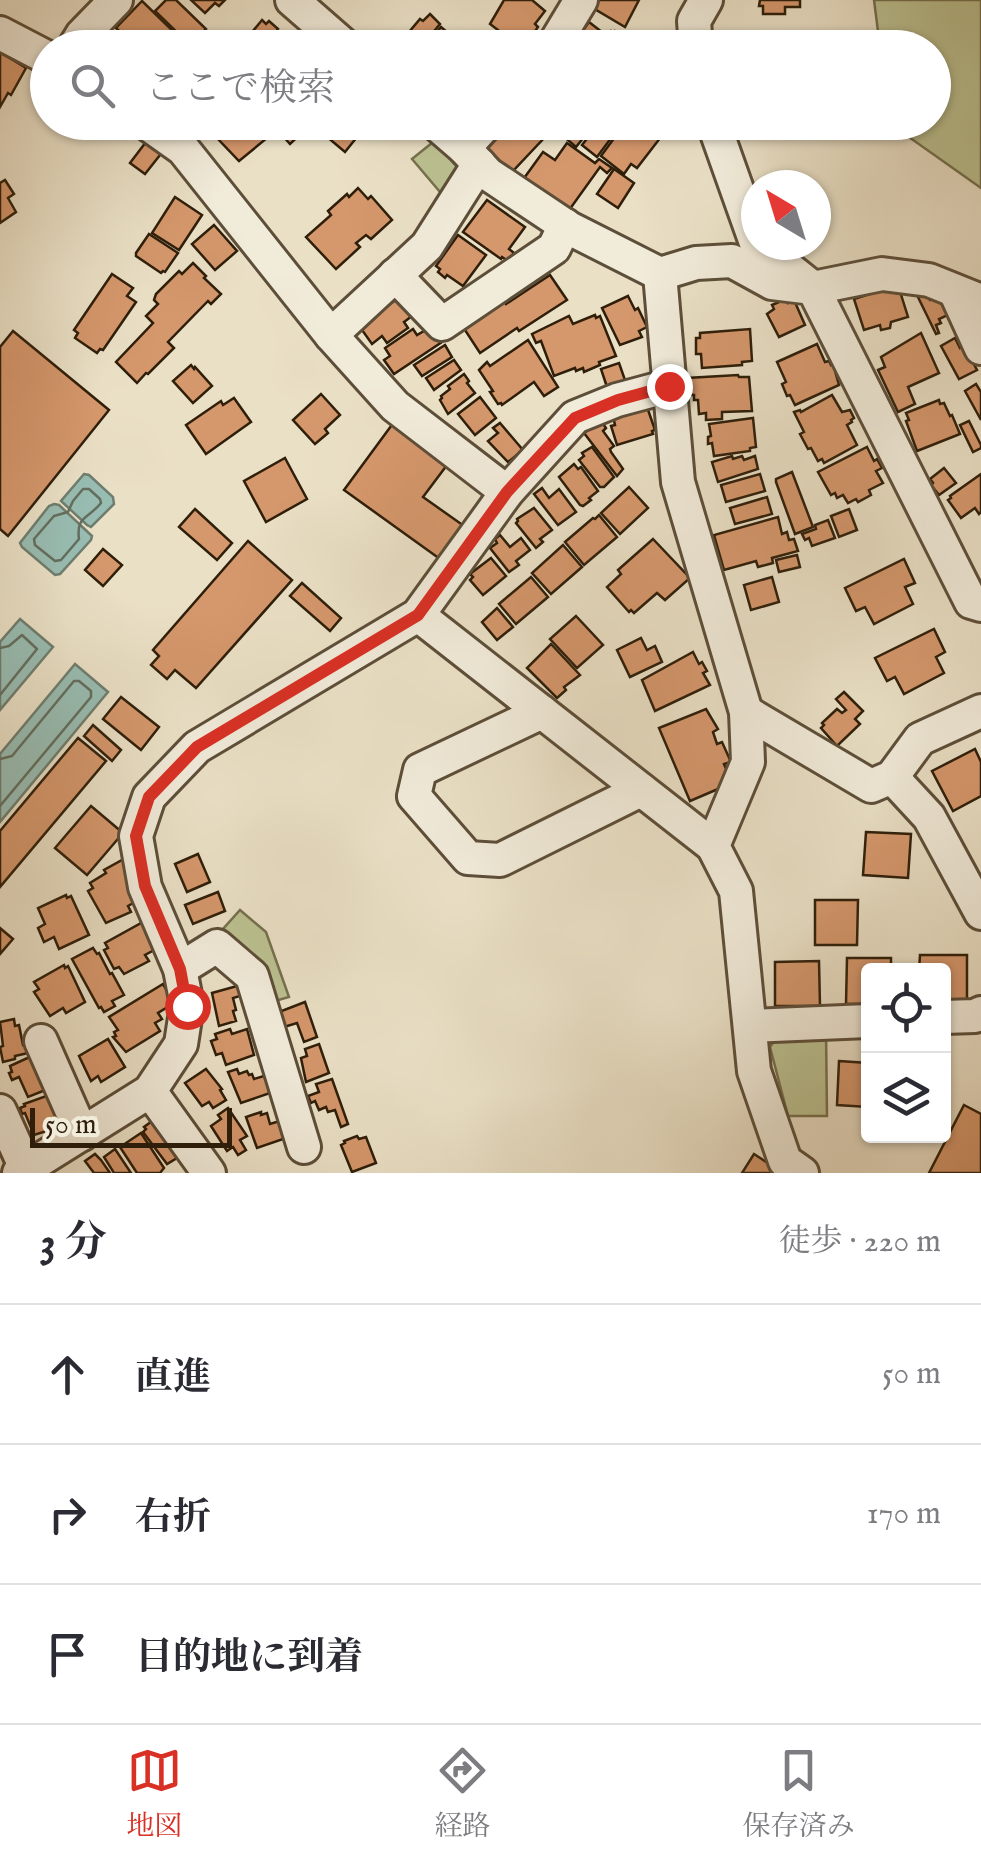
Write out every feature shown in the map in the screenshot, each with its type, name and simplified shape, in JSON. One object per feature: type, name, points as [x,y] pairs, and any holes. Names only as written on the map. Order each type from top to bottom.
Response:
[{"type":"street","points":[[87,30],[116,0]]},
{"type":"street","points":[[292,0],[327,30]]},
{"type":"street","points":[[563,30],[581,0]]},
{"type":"street","points":[[695,30],[694,21],[706,0]]},
{"type":"street","points":[[0,33],[30,49]]},
{"type":"street","points":[[168,140],[182,150],[331,335],[396,406],[507,492]]},
{"type":"street","points":[[454,140],[488,174],[565,225],[660,274],[696,264],[732,261],[772,283],[813,288],[882,274],[930,280],[968,296],[981,348]]},
{"type":"street","points":[[331,335],[427,246],[479,140]]},
{"type":"street","points":[[720,140],[741,199]]},
{"type":"street","points":[[396,275],[442,324],[554,248],[565,225]]},
{"type":"street","points":[[777,260],[813,288],[972,602],[981,605]]},
{"type":"street","points":[[660,274],[678,482],[746,712],[748,762],[713,846]]},
{"type":"street","points":[[0,1111],[24,1172],[150,1091],[181,1044],[187,1006],[180,969],[145,886],[136,836],[149,797],[197,747],[418,615],[507,492],[575,418],[618,400],[669,386]]},
{"type":"street","points":[[418,615],[713,846],[736,891],[754,1071],[785,1161],[802,1173]]},
{"type":"street","points":[[542,712],[420,770],[414,796],[468,858],[500,860],[641,790]]},
{"type":"street","points":[[746,712],[871,786],[892,778],[920,740],[981,712]]},
{"type":"street","points":[[892,778],[929,817],[981,913]]},
{"type":"street","points":[[180,969],[217,946],[252,976],[304,1146]]},
{"type":"street","points":[[951,1017],[981,1013]]},
{"type":"street","points":[[750,1026],[861,1020]]},
{"type":"street","points":[[41,1041],[82,1134]]},
{"type":"street","points":[[150,1091],[209,1173]]},
{"type":"green space","points":[[874,0],[981,0],[981,188],[913,140],[951,140],[951,30],[878,30]]},
{"type":"green space","points":[[436,140],[448,140],[465,163],[446,199],[412,159]]},
{"type":"green space","points":[[240,910],[266,932],[289,997],[265,1004],[247,950],[223,929]]},
{"type":"green space","points":[[826,1030],[827,1116],[788,1116],[770,1047],[782,1031]]},
{"type":"water","points":[[84,474],[113,497],[114,504],[91,527],[61,501]]},
{"type":"water","points":[[54,504],[92,536],[55,575],[20,543]]},
{"type":"water","points":[[20,619],[53,647],[0,710],[0,642]]},
{"type":"water","points":[[75,664],[108,692],[0,822],[0,754]]},
{"type":"building","points":[[166,0],[176,0],[206,29],[175,30],[155,11]]},
{"type":"building","points":[[191,0],[225,0],[205,13]]},
{"type":"building","points":[[504,0],[532,0],[545,11],[535,24],[536,30],[498,30],[490,24]]},
{"type":"building","points":[[598,0],[639,0],[625,27],[593,8]]},
{"type":"building","points":[[760,0],[800,0],[800,7],[785,7],[785,14],[763,14]]},
{"type":"building","points":[[142,1],[172,30],[118,30]]},
{"type":"building","points":[[430,14],[440,24],[435,30],[411,30],[420,19],[423,21]]},
{"type":"building","points":[[262,20],[278,29],[277,30],[254,30]]},
{"type":"building","points":[[589,22],[599,30],[583,30]]},
{"type":"building","points":[[0,52],[26,68],[0,107]]},
{"type":"building","points":[[147,140],[164,150],[145,174],[130,163]]},
{"type":"building","points":[[219,140],[265,140],[239,161]]},
{"type":"building","points":[[331,140],[355,140],[345,152]]},
{"type":"building","points":[[492,140],[542,140],[512,172],[485,148]]},
{"type":"building","points":[[586,140],[610,140],[597,157],[582,145]]},
{"type":"building","points":[[613,140],[659,140],[637,168],[631,164],[624,174],[601,156]]},
{"type":"building","points":[[567,143],[595,163],[599,159],[612,168],[607,173],[600,167],[567,213],[522,181],[543,152],[555,160]]},
{"type":"building","points":[[614,169],[634,183],[618,208],[597,194]]},
{"type":"building","points":[[5,180],[14,194],[8,198],[16,212],[0,223],[0,183]]},
{"type":"building","points":[[358,188],[368,199],[371,196],[392,220],[371,239],[366,235],[356,243],[360,247],[336,269],[306,237],[331,215],[328,211]]},
{"type":"building","points":[[175,197],[202,215],[179,250],[152,233]]},
{"type":"building","points":[[487,200],[525,227],[509,249],[514,253],[508,261],[463,232]]},
{"type":"building","points":[[214,225],[237,251],[215,270],[192,244]]},
{"type":"building","points":[[149,234],[178,253],[165,272],[136,256]]},
{"type":"building","points":[[458,235],[486,255],[463,286],[447,275],[445,278],[436,266]]},
{"type":"building","points":[[193,263],[221,294],[211,304],[208,301],[168,342],[174,348],[137,383],[116,362],[153,323],[146,316],[158,304],[154,300],[156,294]]},
{"type":"building","points":[[112,274],[133,288],[127,296],[136,302],[97,353],[75,338],[78,333],[74,330]]},
{"type":"building","points":[[550,275],[567,300],[480,353],[461,324],[502,298],[506,304]]},
{"type":"building","points":[[898,285],[908,317],[891,322],[890,328],[881,330],[880,325],[864,330],[854,299]]},
{"type":"building","points":[[925,291],[930,300],[939,296],[948,315],[939,319],[936,334],[917,295]]},
{"type":"building","points":[[403,295],[416,313],[404,322],[408,328],[387,343],[382,336],[372,344],[361,324]]},
{"type":"building","points":[[628,296],[647,327],[639,331],[642,337],[620,345],[602,308]]},
{"type":"building","points":[[786,299],[788,303],[794,300],[805,325],[779,337],[767,314],[774,309],[772,305]]},
{"type":"building","points":[[569,316],[573,324],[600,316],[616,356],[584,372],[583,368],[575,368],[554,376],[541,341],[536,343],[532,334]]},
{"type":"building","points":[[429,328],[442,342],[394,374],[384,360],[390,356],[385,348],[413,329],[417,335]]},
{"type":"building","points":[[750,329],[752,361],[702,368],[701,354],[696,354],[700,333]]},
{"type":"building","points":[[13,331],[109,410],[8,536],[0,529],[0,347]]},
{"type":"building","points":[[921,333],[939,373],[908,387],[915,404],[898,412],[878,370],[885,367],[881,357]]},
{"type":"building","points":[[955,338],[977,370],[959,379],[941,346]]},
{"type":"building","points":[[528,340],[558,387],[544,396],[534,382],[498,404],[479,370]]},
{"type":"building","points":[[817,344],[825,362],[833,364],[839,385],[795,405],[787,396],[777,362]]},
{"type":"building","points":[[445,345],[452,357],[422,376],[414,365]]},
{"type":"building","points":[[454,360],[461,370],[434,390],[426,378]]},
{"type":"building","points":[[619,363],[625,380],[607,387],[601,369]]},
{"type":"building","points":[[191,365],[212,386],[193,403],[173,381]]},
{"type":"building","points":[[464,374],[475,393],[448,414],[441,396]]},
{"type":"building","points":[[749,377],[752,411],[722,412],[722,419],[706,420],[706,413],[699,414],[698,400],[688,395],[687,378]]},
{"type":"building","points":[[976,384],[981,392],[981,420],[965,391]]},
{"type":"building","points":[[321,394],[340,415],[315,444],[293,420]]},
{"type":"building","points":[[832,395],[842,412],[850,410],[854,418],[847,425],[857,445],[824,463],[808,449],[794,412]]},
{"type":"building","points":[[480,397],[496,418],[475,435],[458,414]]},
{"type":"building","points":[[234,398],[251,422],[206,454],[186,425],[221,401],[223,405]]},
{"type":"building","points":[[939,400],[952,415],[960,434],[917,451],[906,413]]},
{"type":"building","points":[[646,404],[653,434],[617,445],[611,426],[615,425],[613,416]]},
{"type":"building","points":[[753,418],[756,447],[714,456],[712,443],[708,444],[709,424]]},
{"type":"building","points":[[601,421],[614,446],[611,452],[623,469],[617,476],[584,433]]},
{"type":"building","points":[[969,421],[981,445],[973,452],[960,425]]},
{"type":"building","points":[[394,422],[450,461],[423,497],[464,526],[440,559],[344,490]]},
{"type":"building","points":[[500,423],[523,450],[508,462],[488,441],[498,433],[493,428]]},
{"type":"building","points":[[592,447],[614,477],[604,487],[579,460]]},
{"type":"building","points":[[867,447],[882,468],[876,471],[883,483],[858,502],[856,499],[848,503],[843,495],[831,495],[818,472]]},
{"type":"building","points":[[742,456],[744,460],[755,456],[758,469],[718,482],[712,462]]},
{"type":"building","points":[[285,458],[307,499],[266,522],[244,481]]},
{"type":"building","points":[[574,464],[578,469],[581,467],[598,491],[583,506],[559,477]]},
{"type":"building","points":[[944,468],[956,483],[939,495],[930,479]]},
{"type":"building","points":[[792,472],[813,527],[795,534],[776,482]]},
{"type":"building","points":[[760,474],[765,491],[726,502],[721,485]]},
{"type":"building","points":[[981,474],[981,512],[975,508],[961,518],[948,500]]},
{"type":"building","points":[[629,487],[648,508],[620,534],[601,513]]},
{"type":"building","points":[[542,488],[549,498],[559,489],[576,512],[558,525],[534,494]]},
{"type":"building","points":[[767,497],[772,514],[735,524],[730,508]]},
{"type":"building","points":[[534,508],[552,530],[536,548],[516,523]]},
{"type":"building","points":[[195,509],[232,543],[217,560],[179,527]]},
{"type":"building","points":[[849,509],[857,530],[839,537],[831,516]]},
{"type":"building","points":[[599,515],[617,537],[584,565],[565,542]]},
{"type":"building","points":[[778,517],[782,534],[787,532],[789,540],[794,539],[798,551],[772,558],[773,563],[758,567],[756,561],[724,570],[714,535]]},
{"type":"building","points":[[828,520],[835,538],[812,546],[802,534]]},
{"type":"building","points":[[500,535],[510,547],[521,538],[530,550],[509,572],[490,548]]},
{"type":"building","points":[[653,539],[690,578],[665,600],[657,593],[634,613],[629,612],[607,587],[621,574],[618,570]]},
{"type":"building","points":[[248,541],[292,580],[196,688],[175,670],[167,679],[151,665],[159,656],[153,650]]},
{"type":"building","points":[[563,545],[582,567],[551,594],[532,573]]},
{"type":"building","points":[[103,549],[122,565],[103,586],[85,570]]},
{"type":"building","points":[[797,555],[800,567],[779,572],[776,560]]},
{"type":"building","points":[[491,558],[506,576],[483,595],[470,580],[470,574]]},
{"type":"building","points":[[904,559],[915,583],[905,587],[913,604],[874,624],[865,607],[856,611],[845,588]]},
{"type":"building","points":[[531,577],[548,597],[516,624],[499,604]]},
{"type":"building","points":[[772,577],[779,602],[751,610],[744,585]]},
{"type":"building","points":[[302,583],[341,618],[330,631],[290,596]]},
{"type":"building","points":[[497,608],[513,627],[497,640],[482,622]]},
{"type":"building","points":[[576,616],[603,645],[577,668],[550,639]]},
{"type":"building","points":[[934,629],[945,652],[936,657],[944,673],[904,694],[895,677],[887,681],[875,658]]},
{"type":"building","points":[[641,638],[647,650],[655,646],[662,662],[630,677],[617,650]]},
{"type":"building","points":[[551,644],[580,675],[557,698],[527,668]]},
{"type":"building","points":[[693,652],[707,671],[703,673],[710,685],[655,711],[642,680]]},
{"type":"building","points":[[844,692],[863,711],[855,719],[860,724],[837,746],[821,728],[837,709],[842,713],[846,710],[836,699]]},
{"type":"building","points":[[121,697],[159,727],[141,750],[103,719]]},
{"type":"building","points":[[706,709],[718,729],[713,732],[717,744],[722,742],[731,762],[724,764],[732,783],[690,801],[659,728]]},
{"type":"building","points":[[93,725],[121,750],[112,761],[84,736]]},
{"type":"building","points":[[78,738],[106,761],[0,887],[0,831]]},
{"type":"building","points":[[975,749],[981,762],[981,796],[953,811],[932,771]]},
{"type":"building","points":[[91,806],[123,833],[87,875],[55,848]]},
{"type":"building","points":[[866,832],[911,834],[908,878],[863,875]]},
{"type":"building","points":[[198,854],[210,882],[187,892],[175,864]]},
{"type":"building","points":[[122,860],[142,898],[128,906],[131,912],[106,923],[88,891],[93,888],[90,883]]},
{"type":"building","points":[[218,892],[225,911],[193,924],[185,905]]},
{"type":"building","points":[[71,896],[89,935],[59,949],[54,937],[44,942],[38,928],[45,924],[38,908]]},
{"type":"building","points":[[815,900],[858,900],[857,945],[815,945]]},
{"type":"building","points":[[143,922],[158,948],[145,955],[149,961],[124,974],[119,967],[114,969],[104,950],[108,948],[105,943]]},
{"type":"building","points":[[0,928],[13,939],[0,954]]},
{"type":"building","points":[[93,948],[124,995],[112,1001],[115,1006],[104,1012],[72,959]]},
{"type":"building","points":[[920,955],[967,955],[967,1002],[951,1002],[951,963],[920,963]]},
{"type":"building","points":[[847,958],[891,958],[891,963],[861,963],[861,1004],[846,1004]]},
{"type":"building","points":[[819,961],[820,1006],[775,1006],[775,962]]},
{"type":"building","points":[[64,965],[85,1002],[66,1013],[63,1008],[50,1016],[34,992],[39,989],[34,982]]},
{"type":"building","points":[[163,984],[174,1003],[158,1013],[162,1019],[155,1023],[160,1031],[126,1052],[113,1037],[118,1030],[109,1017]]},
{"type":"building","points":[[237,986],[240,996],[233,998],[236,1021],[219,1026],[212,993]]},
{"type":"building","points":[[305,1002],[317,1037],[304,1042],[297,1023],[284,1027],[279,1012]]},
{"type":"building","points":[[14,1019],[28,1053],[3,1062],[0,1022]]},
{"type":"building","points":[[230,1029],[232,1034],[247,1029],[254,1055],[226,1065],[222,1053],[216,1055],[211,1041],[217,1039],[215,1034]]},
{"type":"building","points":[[108,1039],[125,1067],[101,1082],[98,1076],[91,1081],[79,1056]]},
{"type":"building","points":[[319,1044],[329,1073],[306,1082],[301,1058],[307,1056],[305,1049]]},
{"type":"building","points":[[34,1055],[48,1089],[28,1097],[19,1077],[12,1080],[10,1066]]},
{"type":"building","points":[[839,1061],[861,1063],[861,1107],[837,1105]]},
{"type":"building","points":[[206,1069],[226,1100],[213,1108],[209,1102],[202,1106],[185,1083]]},
{"type":"building","points":[[237,1069],[239,1074],[247,1071],[254,1079],[267,1075],[273,1092],[241,1103],[228,1072]]},
{"type":"building","points":[[332,1079],[348,1124],[341,1127],[335,1110],[319,1110],[308,1096],[319,1092],[316,1084]]},
{"type":"building","points":[[49,1095],[60,1123],[34,1135],[20,1108]]},
{"type":"building","points":[[964,1105],[981,1114],[981,1173],[929,1173],[944,1143],[951,1143],[951,1130]]},
{"type":"building","points":[[228,1108],[247,1136],[240,1140],[246,1150],[238,1155],[233,1147],[227,1151],[211,1126]]},
{"type":"building","points":[[267,1113],[270,1124],[283,1120],[289,1137],[257,1148],[246,1117]]},
{"type":"building","points":[[159,1116],[187,1152],[167,1164],[143,1132]]},
{"type":"building","points":[[141,1133],[164,1168],[160,1173],[137,1173],[120,1147]]},
{"type":"building","points":[[357,1136],[366,1137],[376,1163],[352,1172],[341,1145]]},
{"type":"building","points":[[115,1149],[131,1173],[114,1173],[104,1157]]},
{"type":"building","points":[[95,1154],[110,1173],[94,1173],[85,1161]]},
{"type":"building","points":[[754,1154],[783,1173],[742,1173]]},
{"type":"route","points":[[187,1006],[180,969],[145,886],[136,836],[149,797],[197,747],[418,615],[507,492],[575,418],[618,400],[669,386]]}]
